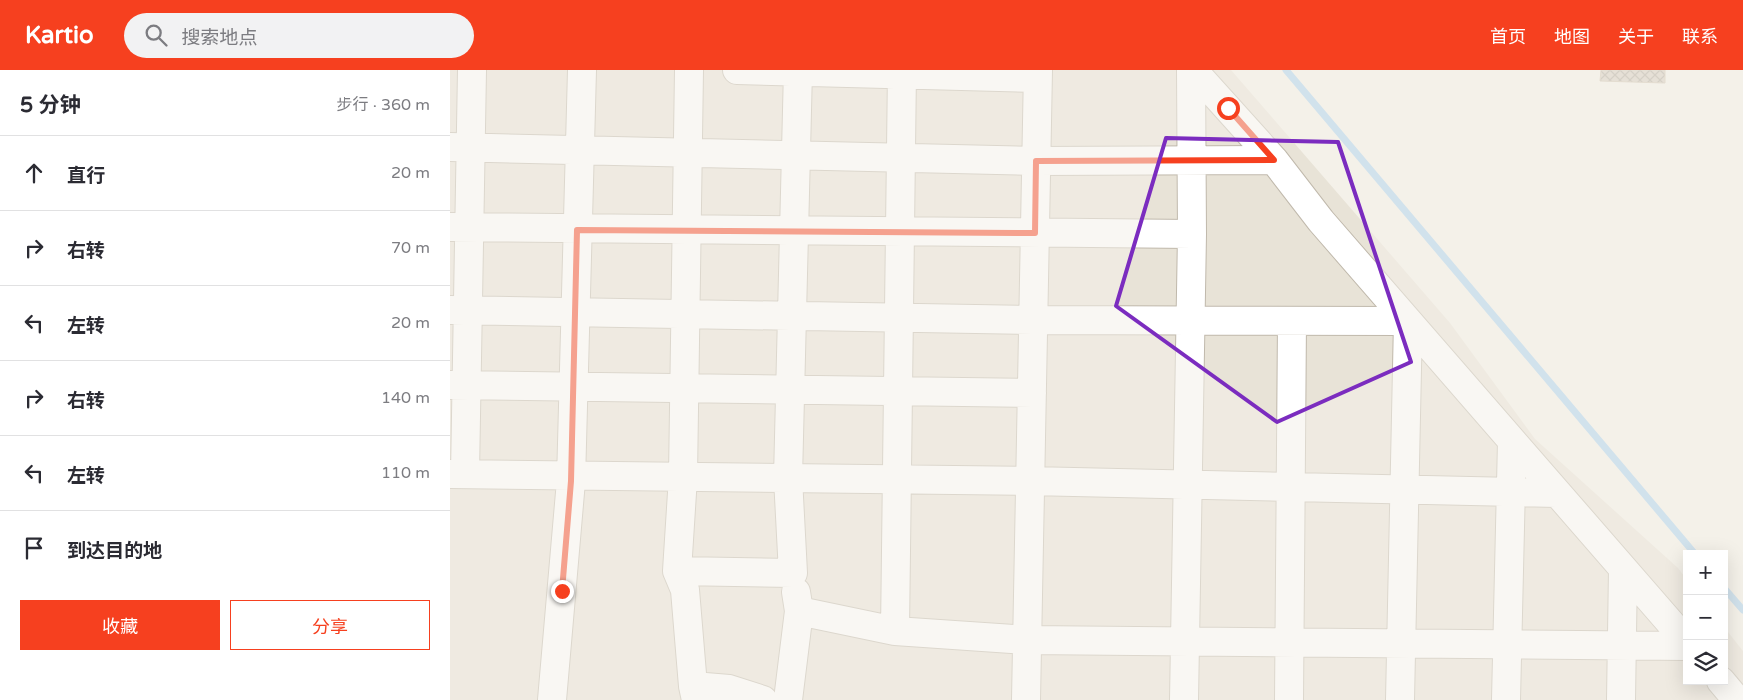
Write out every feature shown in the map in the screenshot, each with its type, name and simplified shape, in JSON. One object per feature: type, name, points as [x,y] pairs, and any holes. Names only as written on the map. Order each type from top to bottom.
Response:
[{"type":"lane","points":[[472,70],[460,147],[458,474],[1030,481],[1557,493]]},
{"type":"lane","points":[[552,700],[571,476],[582,70]]},
{"type":"lane","points":[[689,70],[683,477],[677,571],[685,590],[694,693],[729,689],[763,700]]},
{"type":"lane","points":[[737,70],[1037,74],[1026,700]]},
{"type":"lane","points":[[1192,70],[1274,160],[1321,221],[1685,640]]},
{"type":"lane","points":[[1184,700],[1191,320],[1192,70]]},
{"type":"lane","points":[[788,700],[799,611],[793,573],[788,478],[798,71]]},
{"type":"lane","points":[[895,631],[902,72]]},
{"type":"lane","points":[[460,147],[1036,161],[1274,160]]},
{"type":"lane","points":[[460,227],[577,230],[1192,234]]},
{"type":"lane","points":[[459,310],[1033,320],[1408,321]]},
{"type":"lane","points":[[1289,700],[1292,321]]},
{"type":"lane","points":[[1400,700],[1408,321]]},
{"type":"lane","points":[[458,385],[1032,393]]},
{"type":"lane","points":[[1506,700],[1512,441]]},
{"type":"lane","points":[[1620,700],[1623,569]]},
{"type":"lane","points":[[677,571],[793,573]]},
{"type":"lane","points":[[799,611],[895,631],[1027,640],[1683,646]]},
{"type":"highlighted area","points":[[1166,138],[1338,142],[1411,362],[1277,422],[1116,306]]},
{"type":"shaded area","points":[[450,70],[1231,70],[1450,323],[1535,439],[1678,568],[1683,575],[1683,685],[1728,685],[1728,632],[1743,651],[1743,700],[450,700]]},
{"type":"building","points":[[1601,70],[1665,70],[1665,83],[1600,81]]},
{"type":"waterway","points":[[1286,70],[1692,550]]},
{"type":"waterway","points":[[1728,593],[1743,610]]},
{"type":"route","points":[[562,591],[571,481],[577,230],[1035,233],[1036,161],[1274,160],[1228,108]]}]
